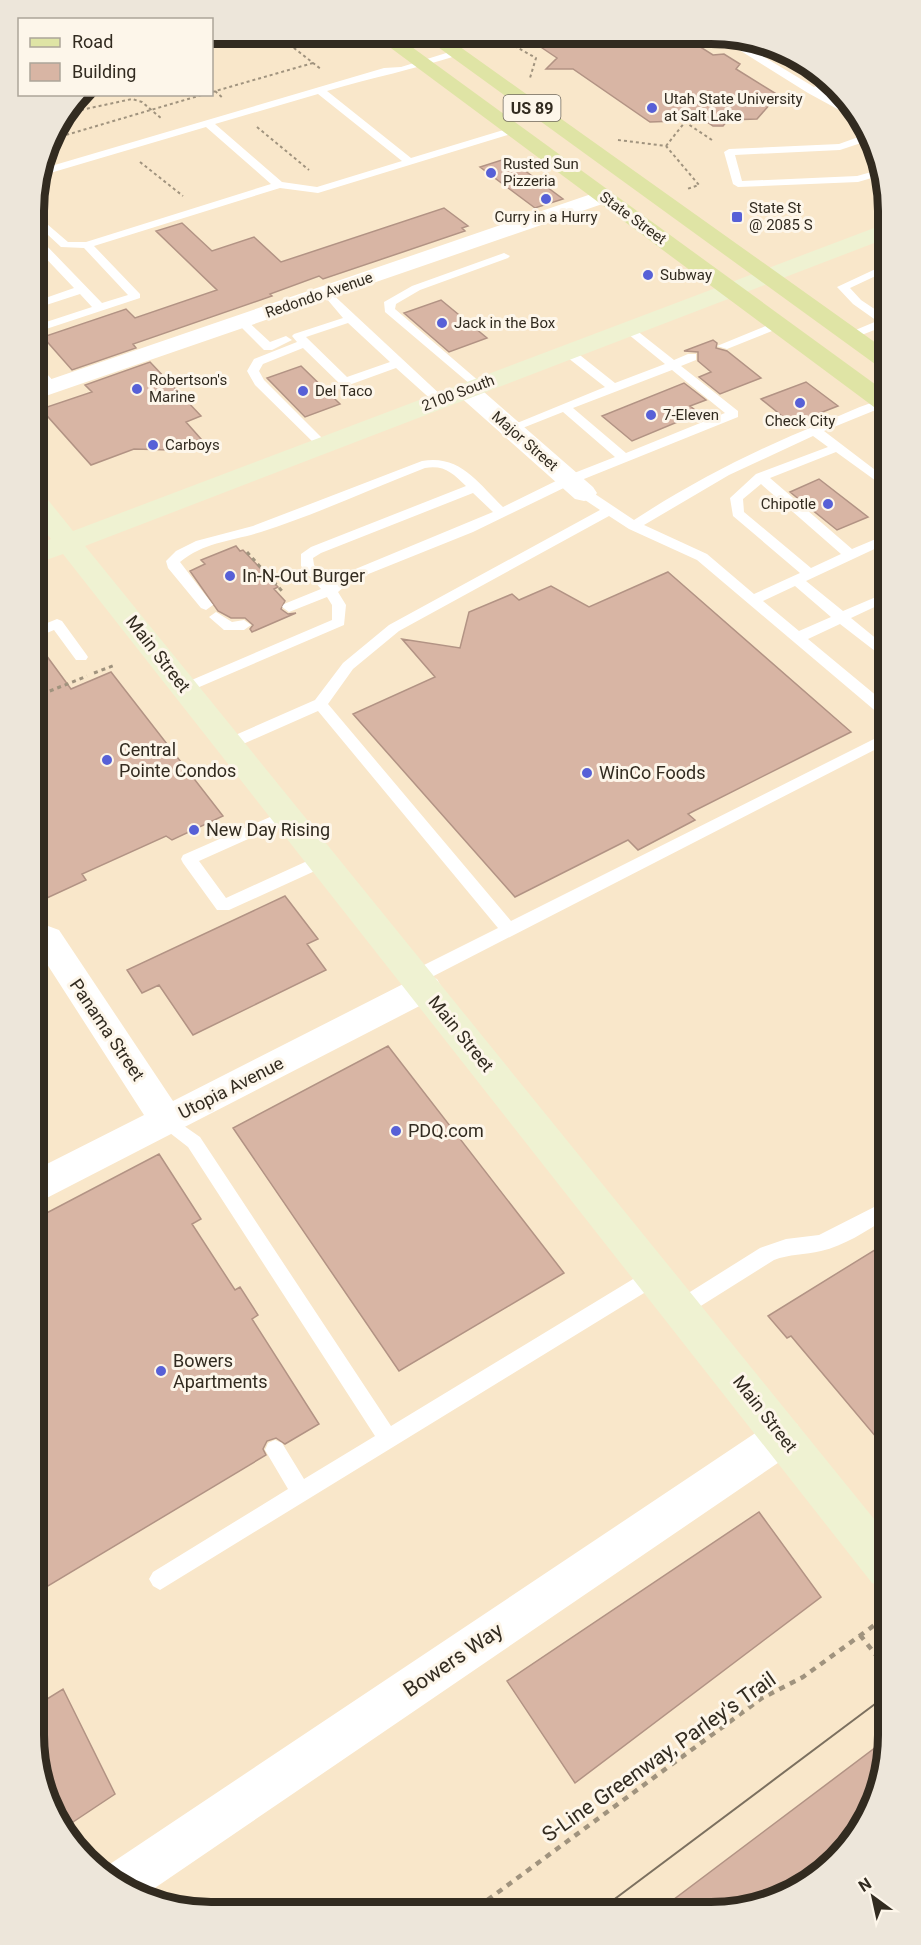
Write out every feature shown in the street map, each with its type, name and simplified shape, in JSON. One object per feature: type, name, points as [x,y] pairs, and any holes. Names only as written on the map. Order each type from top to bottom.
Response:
[{"type":"main road","name":"State Street","points":[[395,44],[878,398]]},
{"type":"main road","name":"State Street","points":[[442,44],[878,355]]},
{"type":"street","name":"Redondo Avenue","points":[[44,390],[603,196]]},
{"type":"street","name":"2100 South","points":[[44,552],[729,288],[878,233]]},
{"type":"street","name":"Major Street","points":[[472,388],[511,428],[577,486]]},
{"type":"street","name":"Main Street","points":[[44,514],[877,1556]]},
{"type":"street","name":"Panama Street","points":[[48,939],[167,1120]]},
{"type":"street","name":"Utopia Avenue","points":[[43,1184],[167,1120],[420,983]]},
{"type":"street","name":"Bowers Way","points":[[128,1879],[783,1437]]},
{"type":"lane","points":[[739,46],[843,109]]},
{"type":"lane","points":[[283,110],[340,84],[387,70],[402,70],[456,54]]},
{"type":"lane","points":[[48,170],[208,123],[395,76],[402,70]]},
{"type":"lane","points":[[812,91],[823,87]]},
{"type":"lane","points":[[323,93],[410,162]]},
{"type":"lane","points":[[208,123],[279,185]]},
{"type":"lane","points":[[44,225],[65,245],[87,245],[279,185],[318,190],[513,130]]},
{"type":"lane","points":[[861,139],[840,147],[729,152],[738,184],[858,179],[873,174]]},
{"type":"lane","points":[[46,181],[119,159]]},
{"type":"lane","points":[[44,327],[136,296],[87,245]]},
{"type":"lane","points":[[44,253],[100,308]]},
{"type":"lane","points":[[472,388],[389,310],[390,302],[416,288],[504,256]]},
{"type":"lane","points":[[878,271],[843,287],[857,302],[878,318]]},
{"type":"lane","points":[[44,302],[82,289]]},
{"type":"lane","points":[[327,292],[350,319],[439,400]]},
{"type":"lane","points":[[323,445],[259,382],[253,371],[258,362],[302,339],[350,319]]},
{"type":"lane","points":[[242,321],[268,347],[302,339]]},
{"type":"lane","points":[[850,336],[878,323]]},
{"type":"lane","points":[[723,346],[778,325]]},
{"type":"lane","points":[[288,601],[330,591],[346,578],[502,513],[577,486],[624,458],[734,414],[627,328]]},
{"type":"lane","points":[[302,339],[345,382],[399,363]]},
{"type":"lane","points":[[567,351],[613,388]]},
{"type":"lane","points":[[511,428],[692,357]]},
{"type":"lane","points":[[634,526],[681,494],[728,468],[878,404]]},
{"type":"lane","points":[[564,407],[624,458]]},
{"type":"lane","points":[[814,430],[878,478]]},
{"type":"lane","points":[[838,447],[761,477],[736,498],[738,513],[841,618],[878,648]]},
{"type":"lane","points":[[206,605],[175,568],[173,561],[180,554],[230,535],[257,529],[422,465],[438,462],[452,466],[502,513]]},
{"type":"lane","points":[[761,477],[851,555]]},
{"type":"lane","points":[[577,486],[634,526],[702,557],[878,705]]},
{"type":"lane","points":[[184,688],[339,622],[339,605],[308,566],[306,557],[316,550],[474,488]]},
{"type":"lane","points":[[229,744],[320,704],[348,666],[394,628],[610,510]]},
{"type":"lane","points":[[752,600],[878,542]]},
{"type":"lane","points":[[797,638],[878,601]]},
{"type":"lane","points":[[216,617],[229,627],[244,625]]},
{"type":"lane","points":[[44,629],[57,624],[81,657]]},
{"type":"lane","points":[[320,704],[509,930]]},
{"type":"lane","points":[[420,983],[509,930],[878,742]]},
{"type":"lane","points":[[286,816],[189,859],[224,906],[322,861]]},
{"type":"lane","points":[[167,1120],[194,1142],[388,1439]]},
{"type":"lane","points":[[681,1308],[767,1254],[786,1247],[821,1243],[857,1227],[877,1214]]},
{"type":"lane","points":[[160,1579],[655,1275]]},
{"type":"lane","points":[[275,1450],[301,1492]]},
{"type":"path","points":[[513,43],[536,57],[528,82]]},
{"type":"path","points":[[289,44],[340,84]]},
{"type":"path","points":[[213,92],[313,63]]},
{"type":"path","points":[[61,137],[198,96]]},
{"type":"path","points":[[81,110],[132,99],[142,102],[169,126]]},
{"type":"path","points":[[666,146],[685,123],[712,140]]},
{"type":"path","points":[[254,124],[329,187]]},
{"type":"path","points":[[609,139],[666,146],[699,184],[683,191]]},
{"type":"path","points":[[133,145],[137,158],[145,169],[174,188],[187,200],[193,212]]},
{"type":"path","points":[[241,546],[288,601]]},
{"type":"path","points":[[44,694],[115,665]]},
{"type":"path","name":"S-Line Greenway, Parley's Trail","points":[[485,1902],[762,1698],[803,1677],[877,1623]]},
{"type":"path","points":[[860,1635],[877,1656]]},
{"type":"building","points":[[535,43],[694,43],[713,55],[724,54],[740,64],[736,69],[778,95],[757,119],[728,120],[723,126],[713,126],[688,109],[678,121],[650,122],[573,69],[546,69],[557,58]]},
{"type":"building","points":[[508,158],[563,199],[535,208],[480,167]]},
{"type":"building","points":[[444,208],[468,226],[462,228],[465,231],[323,279],[319,276],[270,294],[272,296],[133,344],[136,348],[72,370],[44,338],[126,309],[135,318],[217,290],[156,231],[182,223],[212,251],[254,237],[281,262]]},
{"type":"building","name":"Jack in the Box","points":[[441,300],[487,338],[449,352],[404,313]]},
{"type":"building","name":"7-Eleven","points":[[713,340],[717,343],[716,348],[727,351],[761,378],[720,394],[699,377],[711,372],[698,361],[698,352],[684,351]]},
{"type":"building","points":[[150,362],[201,416],[186,422],[201,439],[171,450],[134,449],[91,465],[44,412],[44,408],[92,392],[85,385]]},
{"type":"building","name":"Del Taco","points":[[301,366],[340,404],[305,417],[267,378]]},
{"type":"building","name":"Check City","points":[[806,382],[838,406],[792,424],[761,399]]},
{"type":"building","name":"7-Eleven","points":[[684,383],[706,400],[690,406],[699,413],[632,441],[602,416]]},
{"type":"building","name":"Chipotle","points":[[819,479],[868,517],[837,530],[790,492]]},
{"type":"building","points":[[236,546],[240,551],[243,550],[278,587],[274,589],[285,601],[281,609],[288,614],[296,613],[252,632],[250,629],[253,625],[245,618],[231,618],[218,611],[190,571],[205,564],[201,560]]},
{"type":"building","name":"WinCo Foods","points":[[668,572],[851,732],[688,814],[695,820],[638,850],[628,840],[515,897],[353,714],[435,677],[402,639],[460,648],[469,612],[512,594],[519,600],[551,586],[589,607]]},
{"type":"building","name":"Central Pointe Condos","points":[[44,652],[71,689],[111,672],[223,816],[172,840],[166,836],[82,874],[86,880],[44,900]]},
{"type":"building","points":[[285,896],[318,939],[307,944],[326,970],[193,1035],[159,985],[142,993],[127,970]]},
{"type":"building","points":[[388,1046],[564,1273],[399,1371],[233,1128]]},
{"type":"building","name":"Bowers Apartments","points":[[159,1154],[201,1219],[192,1224],[235,1290],[240,1287],[258,1315],[252,1319],[319,1424],[285,1444],[276,1438],[267,1441],[263,1449],[266,1455],[43,1589],[43,1215]]},
{"type":"building","points":[[877,1248],[877,1438],[791,1336],[787,1338],[768,1316]]},
{"type":"building","points":[[759,1512],[821,1597],[575,1783],[507,1681]]},
{"type":"building","points":[[63,1689],[115,1794],[70,1824],[49,1778],[43,1735],[43,1701]]},
{"type":"building","points":[[877,1746],[869,1788],[860,1808],[843,1836],[821,1860],[784,1884],[754,1896],[711,1902],[670,1902]]},
{"type":"tram line","points":[[611,1902],[877,1702]]},
{"type":"place","name":"Utah State University at Salt Lake","points":[[652,108]]},
{"type":"place","name":"Rusted Sun Pizzeria","points":[[491,173]]},
{"type":"place","name":"Curry in a Hurry","points":[[546,199]]},
{"type":"place","name":"State St @ 2085 S","points":[[737,217]]},
{"type":"place","name":"Subway","points":[[648,275]]},
{"type":"place","name":"Jack in the Box","points":[[442,323]]},
{"type":"place","name":"Robertson's Marine","points":[[137,389]]},
{"type":"place","name":"Del Taco","points":[[303,391]]},
{"type":"place","name":"Check City","points":[[800,403]]},
{"type":"place","name":"7-Eleven","points":[[651,415]]},
{"type":"place","name":"Carboys","points":[[153,445]]},
{"type":"place","name":"Chipotle","points":[[828,504]]},
{"type":"place","name":"In-N-Out Burger","points":[[230,576]]},
{"type":"place","name":"Central Pointe Condos","points":[[107,760]]},
{"type":"place","name":"WinCo Foods","points":[[587,773]]},
{"type":"place","name":"New Day Rising","points":[[194,830]]},
{"type":"place","name":"PDQ.com","points":[[396,1131]]},
{"type":"place","name":"Bowers Apartments","points":[[161,1371]]}]
